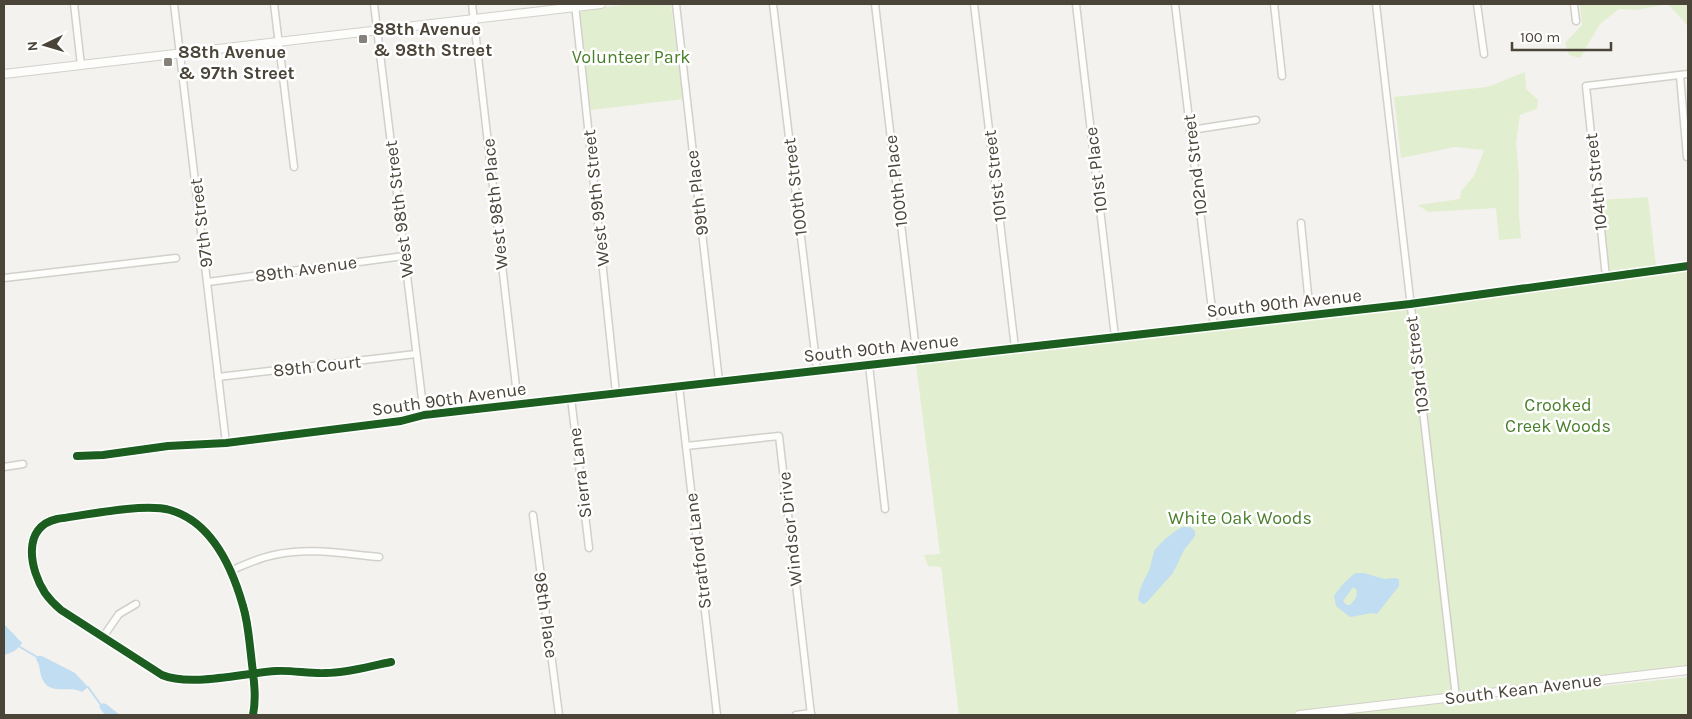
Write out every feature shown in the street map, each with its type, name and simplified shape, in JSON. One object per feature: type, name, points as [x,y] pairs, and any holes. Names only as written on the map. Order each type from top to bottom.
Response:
[{"type":"street","points":[[74,4],[81,65]]},
{"type":"street","name":"97th Street","points":[[174,4],[226,442]]},
{"type":"street","points":[[274,4],[294,167]]},
{"type":"street","name":"West 98th Street","points":[[374,4],[424,415]]},
{"type":"street","name":"West 98th Place","points":[[472,4],[518,404]]},
{"type":"street","points":[[4,74],[474,19],[575,5],[602,4]]},
{"type":"street","name":"99th Place","points":[[676,4],[719,382]]},
{"type":"street","name":"100th Street","points":[[773,4],[818,370]]},
{"type":"street","name":"100th Place","points":[[875,4],[917,359]]},
{"type":"street","name":"101st Street","points":[[974,4],[1015,348]]},
{"type":"street","name":"101st Place","points":[[1076,4],[1115,337]]},
{"type":"street","name":"102nd Street","points":[[1175,4],[1214,326]]},
{"type":"street","points":[[1274,4],[1282,76]]},
{"type":"street","name":"103rd Street","points":[[1376,4],[1456,697]]},
{"type":"street","points":[[1477,4],[1484,54]]},
{"type":"street","points":[[1574,4],[1576,21]]},
{"type":"street","name":"West 99th Street","points":[[575,5],[616,393]]},
{"type":"street","points":[[1687,157],[1680,76],[1688,74]]},
{"type":"street","name":"104th Street","points":[[1606,277],[1586,86],[1680,76]]},
{"type":"street","points":[[1191,130],[1256,120]]},
{"type":"street","points":[[1301,224],[1310,315]]},
{"type":"street","name":"89th Avenue","points":[[208,282],[404,256]]},
{"type":"street","points":[[4,278],[176,258]]},
{"type":"street","name":"South 90th Avenue","points":[[77,456],[104,455],[168,446],[226,442],[400,421],[424,415],[518,404],[1410,304],[1688,266]]},
{"type":"street","name":"89th Court","points":[[218,377],[416,354]]},
{"type":"street","points":[[869,365],[885,510]]},
{"type":"street","name":"Stratford Lane","points":[[679,386],[717,715]]},
{"type":"street","name":"Sierra Lane","points":[[571,398],[589,548]]},
{"type":"street","name":"Windsor Drive","points":[[686,446],[779,436],[811,714]]},
{"type":"street","points":[[4,468],[23,464]]},
{"type":"street","points":[[253,715],[256,696],[253,673],[243,606],[230,571],[216,544],[206,532],[189,519],[168,510],[140,509],[57,519],[44,523],[38,528],[34,536],[33,557],[35,571],[45,593],[61,610],[162,675],[172,679],[189,680],[253,673],[286,670],[332,673],[391,662]]},
{"type":"street","name":"98th Place","points":[[533,515],[559,715]]},
{"type":"street","points":[[230,571],[263,558],[289,552],[319,551],[379,557]]},
{"type":"street","points":[[103,637],[119,614],[136,604]]},
{"type":"street","name":"South Kean Avenue","points":[[1299,715],[1688,670]]},
{"type":"street","points":[[796,715],[811,714]]},
{"type":"green space","name":"Volunteer Park","points":[[634,4],[670,4],[683,99],[591,110],[579,16],[581,12],[588,9]]},
{"type":"green space","points":[[1580,4],[1668,4],[1636,10],[1619,9],[1600,24],[1580,58],[1569,55],[1565,43],[1582,25]]},
{"type":"green space","points":[[1668,4],[1688,4],[1687,25]]},
{"type":"green space","points":[[1525,72],[1526,89],[1538,100],[1537,109],[1520,115],[1516,143],[1521,238],[1499,240],[1496,208],[1428,212],[1418,205],[1460,199],[1461,191],[1474,176],[1484,150],[1455,147],[1401,158],[1394,97],[1487,87]]},
{"type":"green space","points":[[1648,197],[1656,266],[1609,271],[1601,200]]},
{"type":"green space","name":"White Oak Woods","points":[[1688,269],[1688,670],[1462,697],[1463,704],[1558,691],[1688,677],[1688,715],[959,715],[941,567],[928,566],[924,555],[940,554],[916,364],[1016,350],[1039,349],[1071,340],[1412,298]]},
{"type":"water","points":[[1183,527],[1190,527],[1195,531],[1195,536],[1184,550],[1173,573],[1143,604],[1138,600],[1154,552],[1167,538]]},
{"type":"water","points":[[1356,573],[1399,580],[1399,586],[1377,614],[1372,613],[1350,617],[1336,606],[1334,596],[1344,583]],"holes":[[[1353,587],[1357,590],[1356,598],[1350,605],[1347,605],[1343,601]]]},
{"type":"water","points":[[4,624],[22,643],[14,651],[4,655]]},
{"type":"water","points":[[38,656],[42,656],[75,673],[88,687],[82,692],[48,686],[41,676],[36,659]]},
{"type":"water","points":[[103,703],[120,715],[105,715],[99,707]]},
{"type":"waterway","points":[[20,647],[37,657]]},
{"type":"waterway","points":[[88,687],[101,705]]},
{"type":"cycle path","points":[[77,456],[103,455],[168,446],[226,443],[401,421],[424,415],[1410,304],[1688,266]]},
{"type":"cycle path","points":[[253,715],[255,700],[254,678],[253,670],[252,662],[249,637],[248,630],[243,606],[226,562],[209,535],[198,525],[185,516],[170,510],[145,508],[114,510],[57,519],[46,524],[38,531],[33,540],[32,550],[35,573],[45,593],[51,600],[61,610],[162,675],[187,680],[202,680],[249,674],[263,672],[276,671],[334,673],[391,662]]},
{"type":"place","name":"88th Avenue & 98th Street","points":[[363,39]]},
{"type":"place","name":"88th Avenue & 97th Street","points":[[168,62]]},
{"type":"park label","name":"Crooked Creek Woods","points":[[1558,415]]}]
